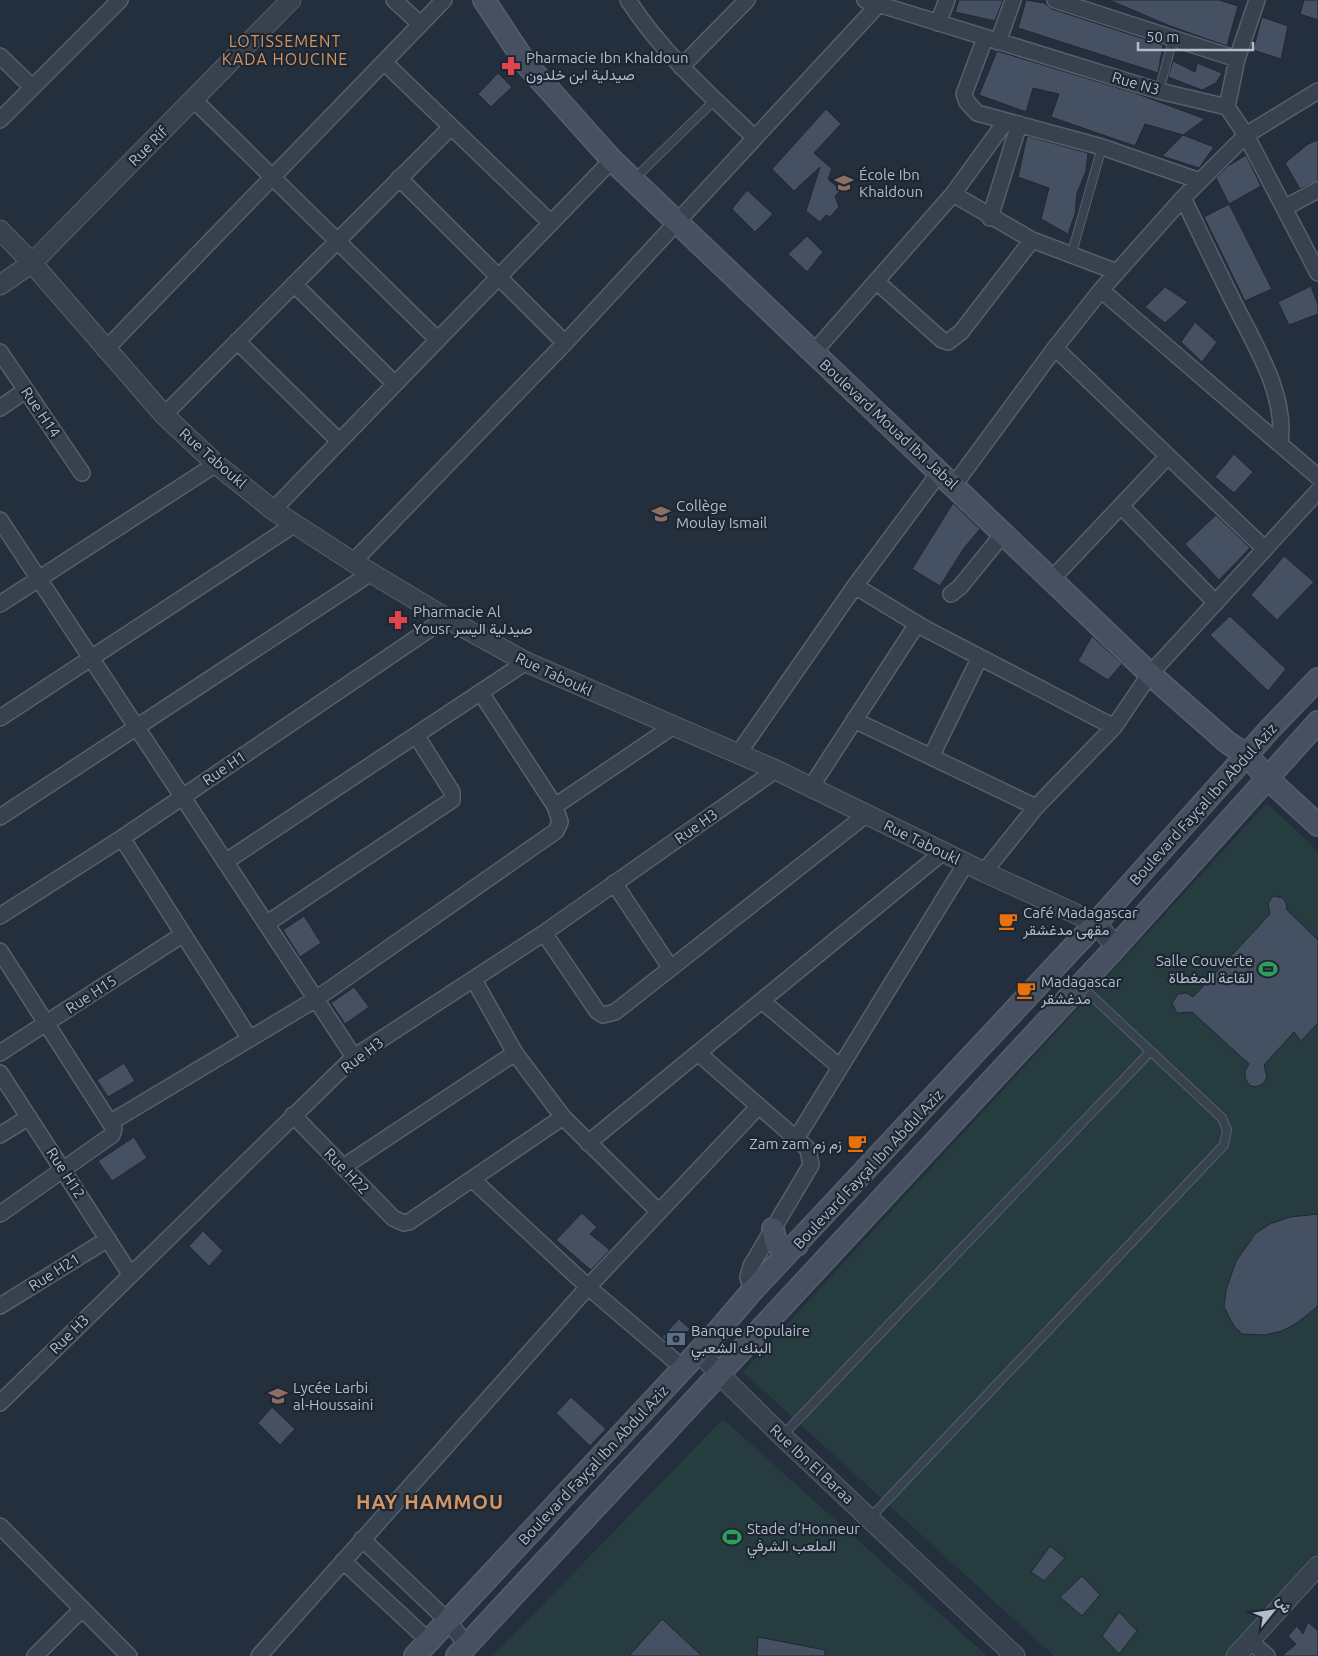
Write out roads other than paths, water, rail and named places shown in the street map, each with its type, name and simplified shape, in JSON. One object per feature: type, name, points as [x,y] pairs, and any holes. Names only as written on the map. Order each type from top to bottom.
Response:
[{"type":"main road","name":"Boulevard Mouad Ibn Jabal","points":[[484,0],[527,65],[632,180],[947,478],[1150,674],[1228,742],[1247,755],[1267,778],[1318,826]]},
{"type":"main road","name":"Boulevard Fayçal Ibn Abdul Aziz","points":[[422,1649],[699,1351],[752,1291],[1096,923],[1318,679]]},
{"type":"main road","name":"Boulevard Fayçal Ibn Abdul Aziz","points":[[465,1651],[1116,946],[1318,722]]},
{"type":"main road","points":[[773,1229],[776,1244],[782,1248],[786,1249],[797,1245]]},
{"type":"street","points":[[0,120],[120,0]]},
{"type":"street","name":"Rue Rif","points":[[0,285],[32,263],[290,0]]},
{"type":"street","points":[[394,0],[420,24]]},
{"type":"street","points":[[105,350],[444,0]]},
{"type":"street","points":[[628,0],[647,29],[681,67],[755,138]]},
{"type":"street","points":[[681,67],[747,0]]},
{"type":"street","points":[[938,22],[947,0]]},
{"type":"street","points":[[1013,0],[964,94],[967,102],[977,113],[1102,147],[1200,180]]},
{"type":"street","points":[[1055,0],[1237,60]]},
{"type":"street","points":[[1257,0],[1237,60],[1226,106],[1246,135],[1318,273]]},
{"type":"street","points":[[353,562],[564,343],[755,138],[875,2]]},
{"type":"street","name":"Rue N3","points":[[875,2],[1159,91],[1226,106]]},
{"type":"street","points":[[0,56],[32,87]]},
{"type":"street","points":[[384,62],[551,223]]},
{"type":"street","points":[[738,754],[854,586],[947,478],[1101,290],[1183,198],[1246,135],[1318,91]]},
{"type":"street","points":[[194,100],[438,340]]},
{"type":"street","points":[[813,353],[877,282],[1013,122]]},
{"type":"street","points":[[990,218],[1013,122]]},
{"type":"street","points":[[164,415],[451,127]]},
{"type":"street","points":[[273,510],[612,160]]},
{"type":"street","points":[[400,178],[564,343]]},
{"type":"street","points":[[1284,208],[1318,190]]},
{"type":"street","points":[[953,194],[990,218],[1032,240],[1117,272]]},
{"type":"street","points":[[1183,198],[1268,373],[1283,427],[1280,443]]},
{"type":"street","name":"Rue Taboukl","points":[[0,230],[32,263],[105,350],[164,415],[216,464],[273,510],[353,562],[446,618],[526,662],[672,727],[776,770],[966,864],[1096,923],[1116,946]]},
{"type":"street","points":[[877,282],[942,340],[948,342],[961,332],[1032,240]]},
{"type":"street","points":[[294,284],[395,384]]},
{"type":"street","points":[[1101,290],[1318,476]]},
{"type":"street","points":[[237,342],[340,441]]},
{"type":"street","points":[[1055,348],[1265,549]]},
{"type":"street","name":"Rue H14","points":[[0,352],[82,473]]},
{"type":"street","points":[[0,408],[26,390]]},
{"type":"street","points":[[1051,580],[1168,456]]},
{"type":"street","points":[[0,604],[216,464]]},
{"type":"street","points":[[984,872],[1036,807],[1114,727],[1150,674],[1318,491]]},
{"type":"street","points":[[1121,506],[1216,602]]},
{"type":"street","points":[[0,520],[354,1057]]},
{"type":"street","points":[[0,718],[295,524]]},
{"type":"street","points":[[951,594],[960,587],[1003,534]]},
{"type":"street","points":[[0,817],[371,573]]},
{"type":"street","points":[[854,586],[917,624],[1114,727]]},
{"type":"street","name":"Rue H1","points":[[0,916],[122,838],[446,618]]},
{"type":"street","points":[[811,787],[917,624]]},
{"type":"street","points":[[931,757],[980,657]]},
{"type":"street","points":[[225,862],[526,662]]},
{"type":"street","points":[[111,1122],[316,1000],[556,831],[560,822],[555,806],[481,693]]},
{"type":"street","points":[[854,720],[1036,807]]},
{"type":"street","points":[[555,806],[672,727]]},
{"type":"street","points":[[266,924],[452,800],[452,792],[416,735]]},
{"type":"street","name":"Rue H3","points":[[0,1403],[354,1057],[474,980],[776,770]]},
{"type":"street","points":[[544,932],[598,1011],[603,1015],[615,1012],[867,814]]},
{"type":"street","points":[[122,838],[250,1040]]},
{"type":"street","points":[[588,1143],[943,852]]},
{"type":"street","points":[[796,1139],[966,864]]},
{"type":"street","points":[[614,884],[670,967]]},
{"type":"street","name":"Rue H15","points":[[0,1053],[182,935]]},
{"type":"street","points":[[0,950],[114,1129],[112,1135],[0,1214]]},
{"type":"street","points":[[474,980],[515,1053],[562,1117],[660,1212]]},
{"type":"street","points":[[762,1001],[840,1067]]},
{"type":"street","points":[[343,1167],[515,1053]]},
{"type":"street","points":[[698,1053],[808,1149],[811,1165],[751,1266],[748,1278],[752,1291]]},
{"type":"street","name":"Rue H12","points":[[0,1072],[130,1274]]},
{"type":"street","points":[[259,1656],[588,1287],[759,1106]]},
{"type":"street","name":"Rue H22","points":[[293,1115],[393,1218],[404,1223],[409,1222],[473,1180]]},
{"type":"street","points":[[0,1134],[29,1117]]},
{"type":"street","points":[[562,1117],[473,1180],[588,1287],[683,1368]]},
{"type":"street","name":"Rue H21","points":[[0,1306],[108,1239]]},
{"type":"street","name":"Rue Ibn El Baraa","points":[[699,1351],[719,1374],[782,1436],[1015,1656]]},
{"type":"street","points":[[0,1526],[129,1656]]},
{"type":"street","points":[[362,1539],[448,1621],[465,1651]]},
{"type":"street","points":[[343,1561],[422,1649]]},
{"type":"street","points":[[1236,1656],[1318,1566]]},
{"type":"street","points":[[35,1656],[82,1609]]},
{"type":"street","points":[[1250,1641],[1267,1656]]},
{"type":"lane","points":[[1159,91],[1174,39]]},
{"type":"lane","points":[[632,180],[715,100]]},
{"type":"lane","points":[[1071,256],[1102,147]]},
{"type":"lane","points":[[870,1518],[1224,1145],[1227,1130],[1222,1118],[1080,985]]},
{"type":"lane","points":[[782,1436],[1151,1052]]},
{"type":"place","name":"Pharmacie Ibn Khaldoun صيدلية ابن خلدون","points":[[511,66]]},
{"type":"place","name":"École Ibn Khaldoun","points":[[844,183]]},
{"type":"place","name":"Collège Moulay Ismail","points":[[661,514]]},
{"type":"place","name":"Pharmacie Al Yousr صيدلية اليسر","points":[[398,620]]},
{"type":"place","name":"Café Madagascar مقهى مدغشقر","points":[[1008,921]]},
{"type":"place","name":"Salle Couverte القاعة المغطاة","points":[[1268,969]]},
{"type":"place","name":"Madagascar مدغشقر","points":[[1026,990]]},
{"type":"place","name":"Zam zam زم زم","points":[[857,1143]]},
{"type":"place","name":"Banque Populaire البنك الشعبي","points":[[676,1339]]},
{"type":"place","name":"Lycée Larbi al-Houssaini","points":[[278,1396]]},
{"type":"place","name":"Stade d’Honneur الملعب الشرفي","points":[[732,1537]]},
{"type":"district","name":"LOTISSEMENT KADA HOUCINE","points":[[285,50]]},
{"type":"district","name":"HAY HAMMOU","points":[[430,1501]]}]
